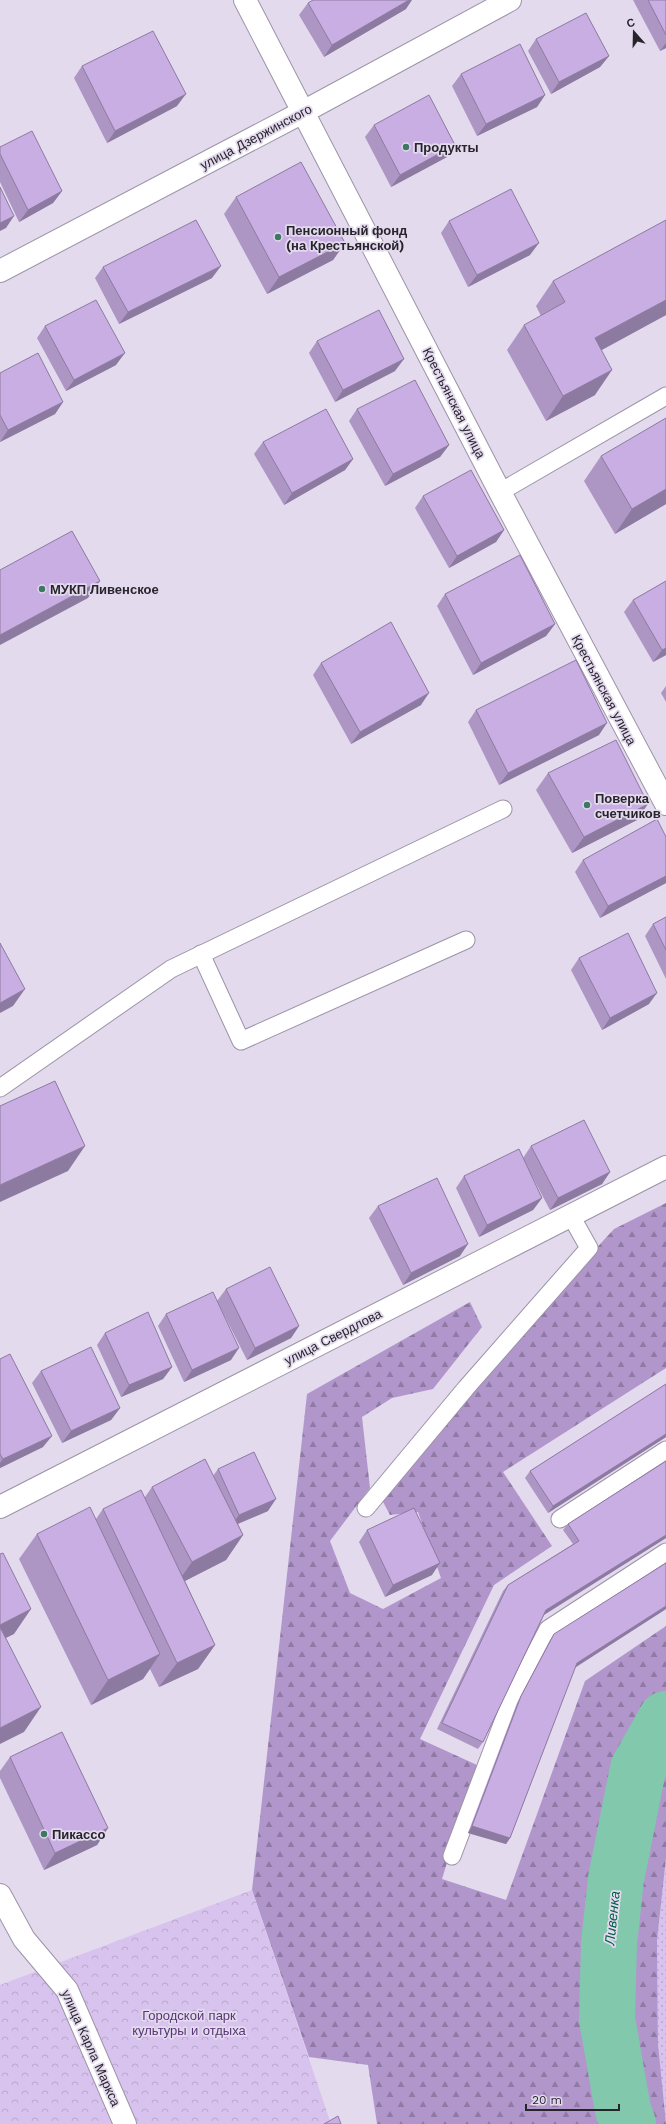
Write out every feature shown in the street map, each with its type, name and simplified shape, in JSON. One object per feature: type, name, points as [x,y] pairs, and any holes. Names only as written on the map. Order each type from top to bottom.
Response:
[{"type":"street","name":"Крестьянская улица","points":[[245,0],[500,492],[666,804]]},
{"type":"street","name":"улица Дзержинского","points":[[0,271],[303,112],[510,0]]},
{"type":"street","name":"улица Свердлова","points":[[0,1507],[666,1167]]},
{"type":"street","name":"улица Карла Маркса","points":[[0,1895],[24,1939],[67,1990],[125,2124]]},
{"type":"lane","points":[[500,492],[666,396]]},
{"type":"lane","points":[[0,1088],[171,969],[503,809]]},
{"type":"lane","points":[[201,954],[241,1041],[466,940]]},
{"type":"lane","points":[[366,1508],[466,1388],[589,1248],[571,1216]]},
{"type":"lane","points":[[560,1519],[666,1450]]},
{"type":"lane","points":[[452,1856],[512,1698],[548,1629],[666,1552]]},
{"type":"green space","points":[[666,1203],[666,1368],[503,1472],[552,1546],[494,1585],[420,1739],[477,1765],[442,1879],[506,1900],[585,1681],[666,1626],[666,1693],[629,1731],[595,1855],[589,2018],[600,2112],[604,2124],[377,2124],[368,2065],[309,2057],[252,1890],[307,1394],[470,1302],[482,1327],[433,1389],[392,1398],[362,1417],[370,1488],[330,1541],[350,1593],[383,1609],[441,1578],[418,1512],[390,1515],[382,1500],[509,1343],[614,1229]]},
{"type":"green space","points":[[666,1758],[666,1858],[657,1941],[658,2044],[666,2124],[647,2124],[637,2054],[625,1948],[640,1837],[660,1765]]},
{"type":"green space","points":[[666,1858],[666,2120],[663,2111],[658,2044],[657,1941]]},
{"type":"green space","name":"Городской парк культуры и отдыха","points":[[252,1890],[331,2124],[0,2124],[0,1985]]},
{"type":"building","points":[[313,0],[409,0],[332,45],[308,3]]},
{"type":"building","points":[[648,0],[666,0],[666,35]]},
{"type":"building","points":[[586,13],[609,56],[559,82],[536,39]]},
{"type":"building","points":[[153,31],[186,94],[115,131],[82,66]]},
{"type":"building","points":[[520,44],[545,95],[486,124],[461,74]]},
{"type":"building","name":"Продукты","points":[[429,95],[455,145],[400,175],[374,125]]},
{"type":"building","points":[[32,131],[62,191],[28,210],[0,154],[0,147]]},
{"type":"building","name":"Пенсионный фонд (на Крестьянской)","points":[[301,162],[345,243],[279,277],[236,197]]},
{"type":"building","points":[[0,187],[14,216],[0,223]]},
{"type":"building","points":[[511,189],[539,243],[477,275],[449,221]]},
{"type":"building","points":[[196,220],[221,266],[128,312],[103,267]]},
{"type":"building","points":[[666,220],[666,300],[595,338],[612,370],[563,396],[524,325],[565,302],[553,281]]},
{"type":"building","points":[[96,300],[125,353],[74,380],[45,326]]},
{"type":"building","points":[[379,310],[404,359],[343,390],[317,341]]},
{"type":"building","points":[[38,353],[63,402],[8,430],[0,415],[0,373]]},
{"type":"building","points":[[415,380],[449,445],[393,474],[357,409]]},
{"type":"building","points":[[326,409],[353,459],[292,493],[263,442]]},
{"type":"building","points":[[666,418],[666,489],[632,509],[601,456]]},
{"type":"building","points":[[471,470],[504,530],[457,556],[423,496]]},
{"type":"building","name":"МУКП Ливенское","points":[[72,531],[100,581],[0,635],[0,570]]},
{"type":"building","points":[[520,555],[555,624],[481,663],[445,594]]},
{"type":"building","points":[[666,581],[666,648],[662,650],[633,600]]},
{"type":"building","points":[[391,622],[429,693],[360,732],[321,663]]},
{"type":"building","points":[[576,660],[607,723],[508,773],[476,710]]},
{"type":"building","name":"Поверка счетчиков","points":[[616,740],[648,804],[584,837],[548,773]]},
{"type":"building","points":[[657,819],[666,837],[666,876],[608,906],[583,860]]},
{"type":"building","points":[[666,917],[666,950],[653,924]]},
{"type":"building","points":[[628,933],[657,993],[610,1018],[579,958]]},
{"type":"building","points":[[0,943],[25,989],[0,1003]]},
{"type":"building","points":[[55,1081],[85,1146],[0,1185],[0,1106]]},
{"type":"building","points":[[584,1120],[610,1172],[558,1198],[531,1146]]},
{"type":"building","points":[[519,1149],[542,1198],[487,1225],[464,1176]]},
{"type":"building","points":[[437,1178],[468,1244],[411,1273],[378,1206]]},
{"type":"building","points":[[270,1267],[299,1326],[255,1348],[226,1289]]},
{"type":"building","points":[[213,1292],[239,1348],[192,1370],[166,1314]]},
{"type":"building","points":[[148,1312],[172,1367],[129,1385],[105,1333]]},
{"type":"building","points":[[91,1347],[120,1408],[71,1431],[41,1371]]},
{"type":"building","points":[[10,1354],[52,1436],[3,1459],[0,1454],[0,1359]]},
{"type":"building","points":[[666,1384],[666,1434],[553,1506],[530,1471]]},
{"type":"building","points":[[254,1452],[276,1499],[239,1515],[218,1469]]},
{"type":"building","points":[[205,1459],[243,1535],[192,1562],[152,1487]]},
{"type":"building","points":[[666,1461],[666,1535],[546,1610],[483,1742],[442,1723],[508,1585],[579,1541],[568,1524]]},
{"type":"building","points":[[141,1490],[215,1645],[177,1663],[103,1509]]},
{"type":"building","points":[[90,1507],[160,1654],[108,1680],[37,1534]]},
{"type":"building","points":[[414,1508],[440,1563],[393,1585],[367,1530]]},
{"type":"building","points":[[3,1553],[31,1609],[0,1625],[0,1554]]},
{"type":"building","points":[[666,1563],[666,1606],[577,1663],[510,1838],[472,1826],[521,1696],[554,1634]]},
{"type":"building","points":[[0,1627],[41,1707],[0,1728]]},
{"type":"building","points":[[62,1732],[108,1828],[55,1853],[10,1757]]},
{"type":"building","points":[[338,2116],[341,2124],[324,2124]]},
{"type":"waterway","name":"Ливенка","points":[[628,2124],[623,2110],[607,2019],[609,1943],[616,1879],[638,1769],[666,1719]]},
{"type":"place","name":"Продукты","points":[[406,147]]},
{"type":"place","name":"Пенсионный фонд (на Крестьянской)","points":[[278,237]]},
{"type":"place","name":"МУКП Ливенское","points":[[42,589]]},
{"type":"place","name":"Поверка счетчиков","points":[[587,805]]},
{"type":"place","name":"Пикассо","points":[[44,1834]]}]
